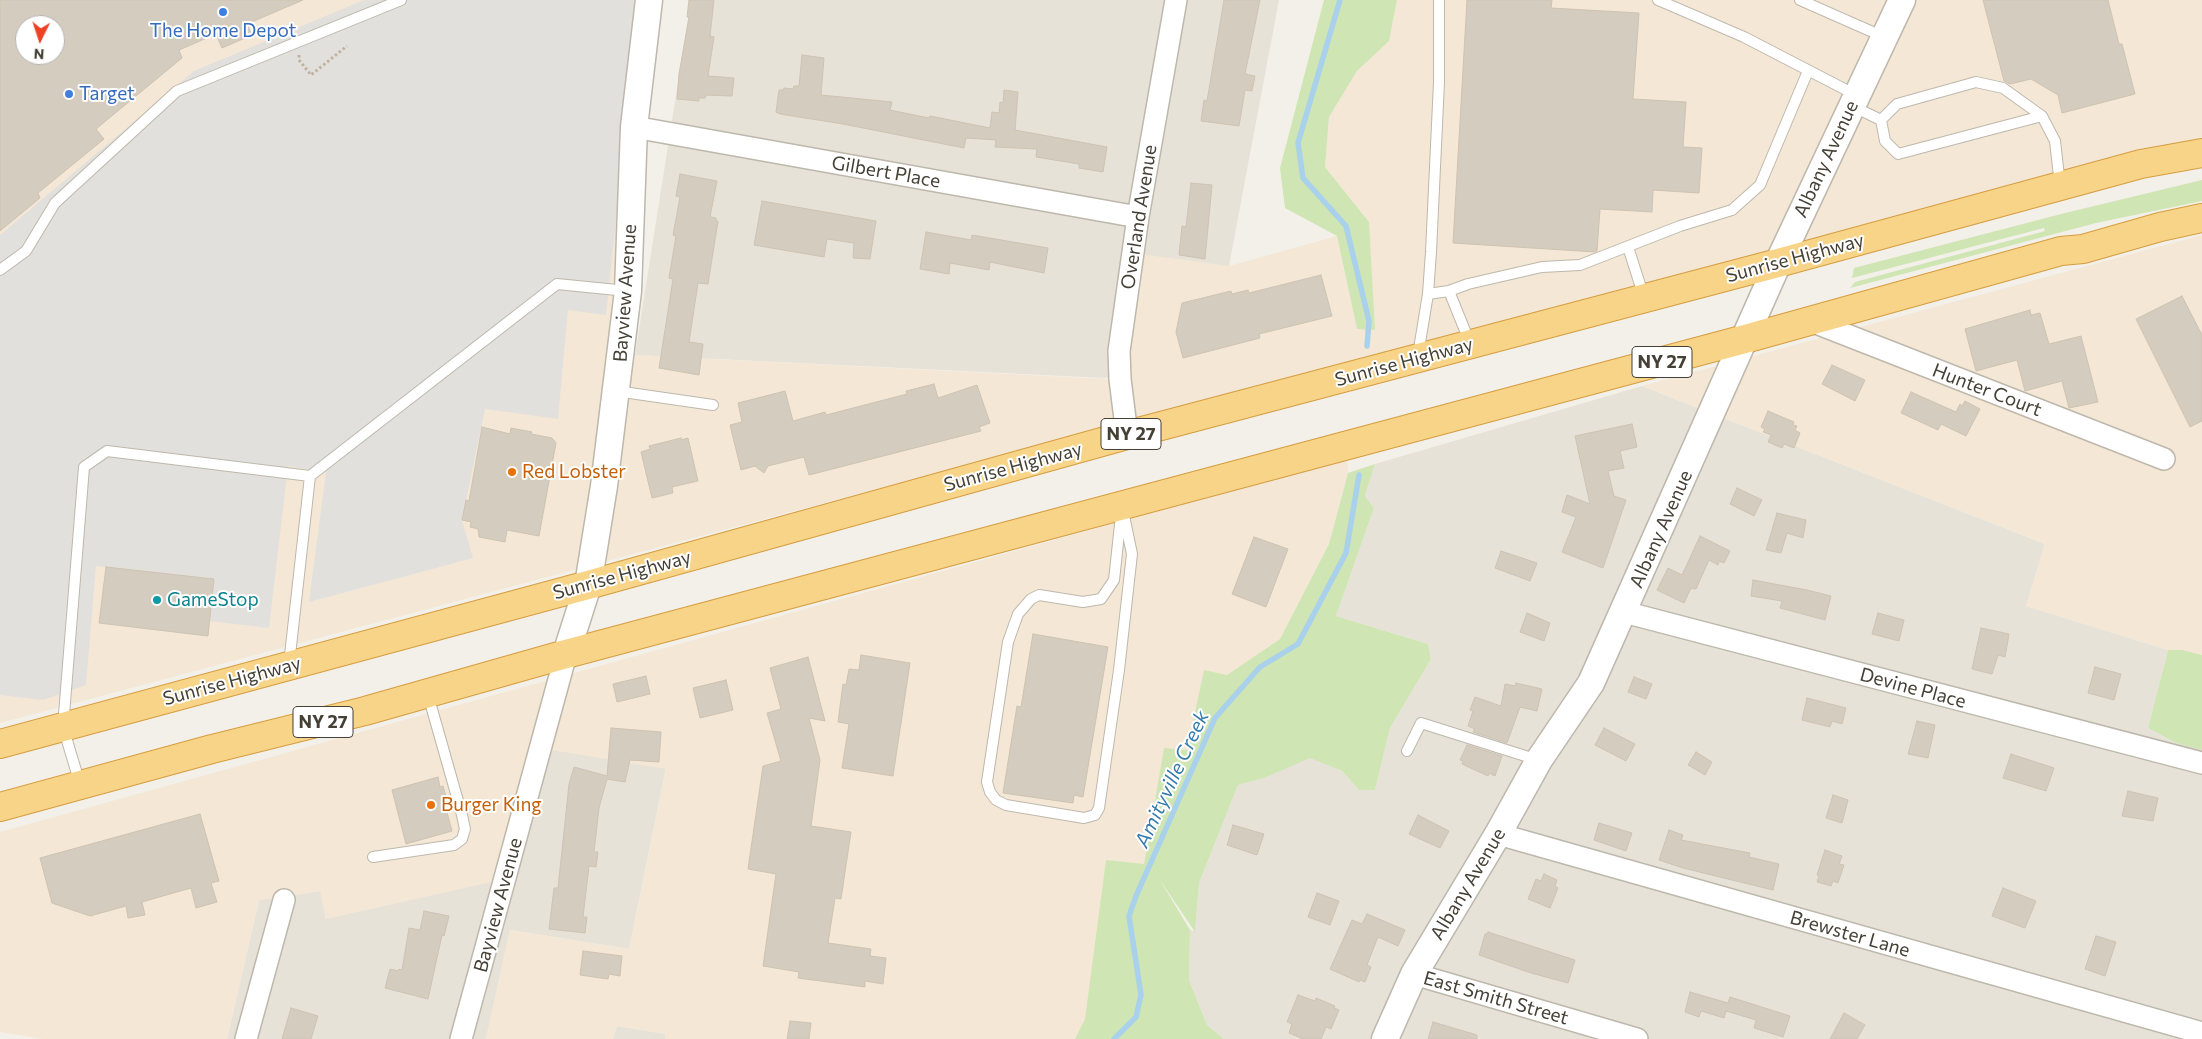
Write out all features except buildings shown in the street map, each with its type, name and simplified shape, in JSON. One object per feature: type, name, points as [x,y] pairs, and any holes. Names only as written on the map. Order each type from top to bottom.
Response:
[{"type":"highway","name":"Sunrise Highway","points":[[0,744],[588,585],[1127,435],[1778,263],[2141,164],[2202,154]]},
{"type":"highway","name":"NY 27","points":[[0,807],[1745,340],[2061,251],[2083,249],[2160,227],[2202,218]]},
{"type":"street","name":"Bayview Avenue","points":[[461,1039],[566,654],[588,585],[604,486],[628,291],[634,127],[650,0]]},
{"type":"street","name":"Overland Avenue","points":[[1127,435],[1120,380],[1120,351],[1138,216],[1176,0]]},
{"type":"street","name":"Albany Avenue","points":[[1385,1039],[1414,974],[1498,834],[1539,760],[1591,683],[1778,263],[1902,0]]},
{"type":"street","name":"Gilbert Place","points":[[634,127],[1138,216]]},
{"type":"street","name":"Hunter Court","points":[[1811,321],[2164,459]]},
{"type":"street","name":"Devine Place","points":[[1624,612],[2202,763]]},
{"type":"street","name":"Brewster Lane","points":[[1498,834],[2202,1033]]},
{"type":"street","points":[[246,1039],[284,900]]},
{"type":"street","name":"East Smith Street","points":[[1414,974],[1637,1039]]},
{"type":"lane","points":[[0,270],[26,251],[55,203],[177,92],[401,0]]},
{"type":"lane","points":[[1418,358],[1428,294],[1436,156],[1439,0]]},
{"type":"lane","points":[[1658,0],[1744,38],[1808,71],[1881,120],[1885,141],[1898,154],[2042,116]]},
{"type":"lane","points":[[1800,0],[1884,37]]},
{"type":"lane","points":[[1428,294],[1449,291],[1468,284],[1542,268],[1580,265],[1680,226],[1732,210],[1760,185],[1808,71]]},
{"type":"lane","points":[[1881,120],[1897,104],[1976,82],[2003,88],[2042,116],[2055,141],[2061,186]]},
{"type":"lane","points":[[1628,247],[1644,298]]},
{"type":"lane","points":[[80,785],[63,727],[84,467],[107,451],[310,476],[557,284],[628,291]]},
{"type":"lane","points":[[1449,291],[1470,344]]},
{"type":"lane","points":[[616,390],[713,405]]},
{"type":"lane","points":[[289,665],[310,476]]},
{"type":"lane","points":[[1122,506],[1132,554],[1119,670],[1099,808],[1095,815],[1084,818],[1006,805],[996,800],[990,792],[987,782],[1008,642],[1018,614],[1031,599],[1039,595],[1084,602],[1101,599],[1114,580],[1122,506]]},
{"type":"lane","points":[[373,857],[454,845],[462,839],[465,829],[462,815],[428,693]]},
{"type":"lane","points":[[1407,751],[1421,723],[1539,760]]},
{"type":"path","points":[[300,41],[299,60],[311,75],[347,46]]},
{"type":"shaded area","points":[[0,0],[656,0],[640,135],[635,355],[1126,380],[1140,254],[1229,266],[1337,236],[1357,329],[1369,222],[1325,167],[1329,117],[1357,71],[1389,41],[1397,0],[2202,0],[2202,140],[1956,201],[0,723]]},
{"type":"shaded area","points":[[364,0],[639,0],[606,315],[568,310],[558,419],[485,409],[462,520],[473,558],[309,602],[326,472],[288,466],[269,628],[209,621],[214,579],[96,566],[86,685],[43,700],[0,695],[0,235],[194,71]]},
{"type":"shaded area","points":[[691,0],[1279,0],[1207,383],[635,355]]},
{"type":"shaded area","points":[[2202,235],[2202,655],[2182,650],[2168,650],[2026,606],[2045,544],[1642,386]]},
{"type":"shaded area","points":[[1642,386],[2045,544],[2026,606],[2168,650],[2148,728],[2176,743],[2202,750],[2202,1039],[1224,1039],[1207,1025],[1189,980],[1190,930],[1195,931],[1199,883],[1238,785],[1264,778],[1310,757],[1342,771],[1359,790],[1375,790],[1390,728],[1431,659],[1428,644],[1336,616],[1374,508],[1365,496],[1375,464]]},
{"type":"shaded area","points":[[1347,459],[1348,473],[1329,544],[1280,639],[1227,675],[1204,671],[1187,750],[1164,749],[1144,864],[1138,863],[1085,1019],[1075,1039],[665,1039],[665,1034],[617,1026],[613,1039],[486,1039],[510,930],[629,949],[666,769],[534,747],[496,881],[326,919],[320,891],[259,900],[227,1039],[43,1039],[0,1032],[0,832]]},
{"type":"shaded area","points":[[534,746],[666,768],[629,949],[510,930],[486,1039],[227,1039],[259,900],[321,891],[326,919]]},
{"type":"shaded area","points":[[617,1026],[666,1034],[665,1039],[613,1039]]},
{"type":"green space","points":[[1324,0],[1397,0],[1389,41],[1357,71],[1329,117],[1325,167],[1369,222],[1375,330],[1357,329],[1337,236],[1285,208],[1280,168]]},
{"type":"green space","points":[[2202,180],[2202,201],[2096,223],[1850,288],[1855,282],[2045,231],[2044,228],[1852,278],[1854,268],[2061,214]]},
{"type":"green space","points":[[1375,464],[1365,496],[1374,508],[1336,616],[1428,644],[1431,659],[1390,728],[1375,790],[1359,790],[1342,771],[1310,758],[1264,778],[1238,785],[1199,883],[1195,932],[1160,880],[1190,930],[1189,980],[1207,1025],[1224,1039],[1075,1039],[1085,1019],[1106,860],[1144,864],[1164,748],[1187,750],[1204,670],[1227,675],[1280,639],[1329,544],[1348,473]]},
{"type":"green space","points":[[2168,650],[2182,650],[2202,655],[2202,750],[2176,743],[2148,728]]},
{"type":"waterway","name":"Amityville Creek","points":[[1340,0],[1298,143],[1303,178],[1346,226],[1369,321],[1367,346]]},
{"type":"waterway","name":"Amityville Creek","points":[[1114,1039],[1136,1017],[1141,995],[1129,916],[1136,896],[1215,718],[1260,667],[1298,644],[1346,553],[1359,475]]},
{"type":"place","name":"The Home Depot","points":[[223,12]]},
{"type":"place","name":"Target","points":[[69,94]]},
{"type":"place","name":"Red Lobster","points":[[512,472]]},
{"type":"place","name":"GameStop","points":[[157,600]]},
{"type":"place","name":"Burger King","points":[[431,805]]}]
